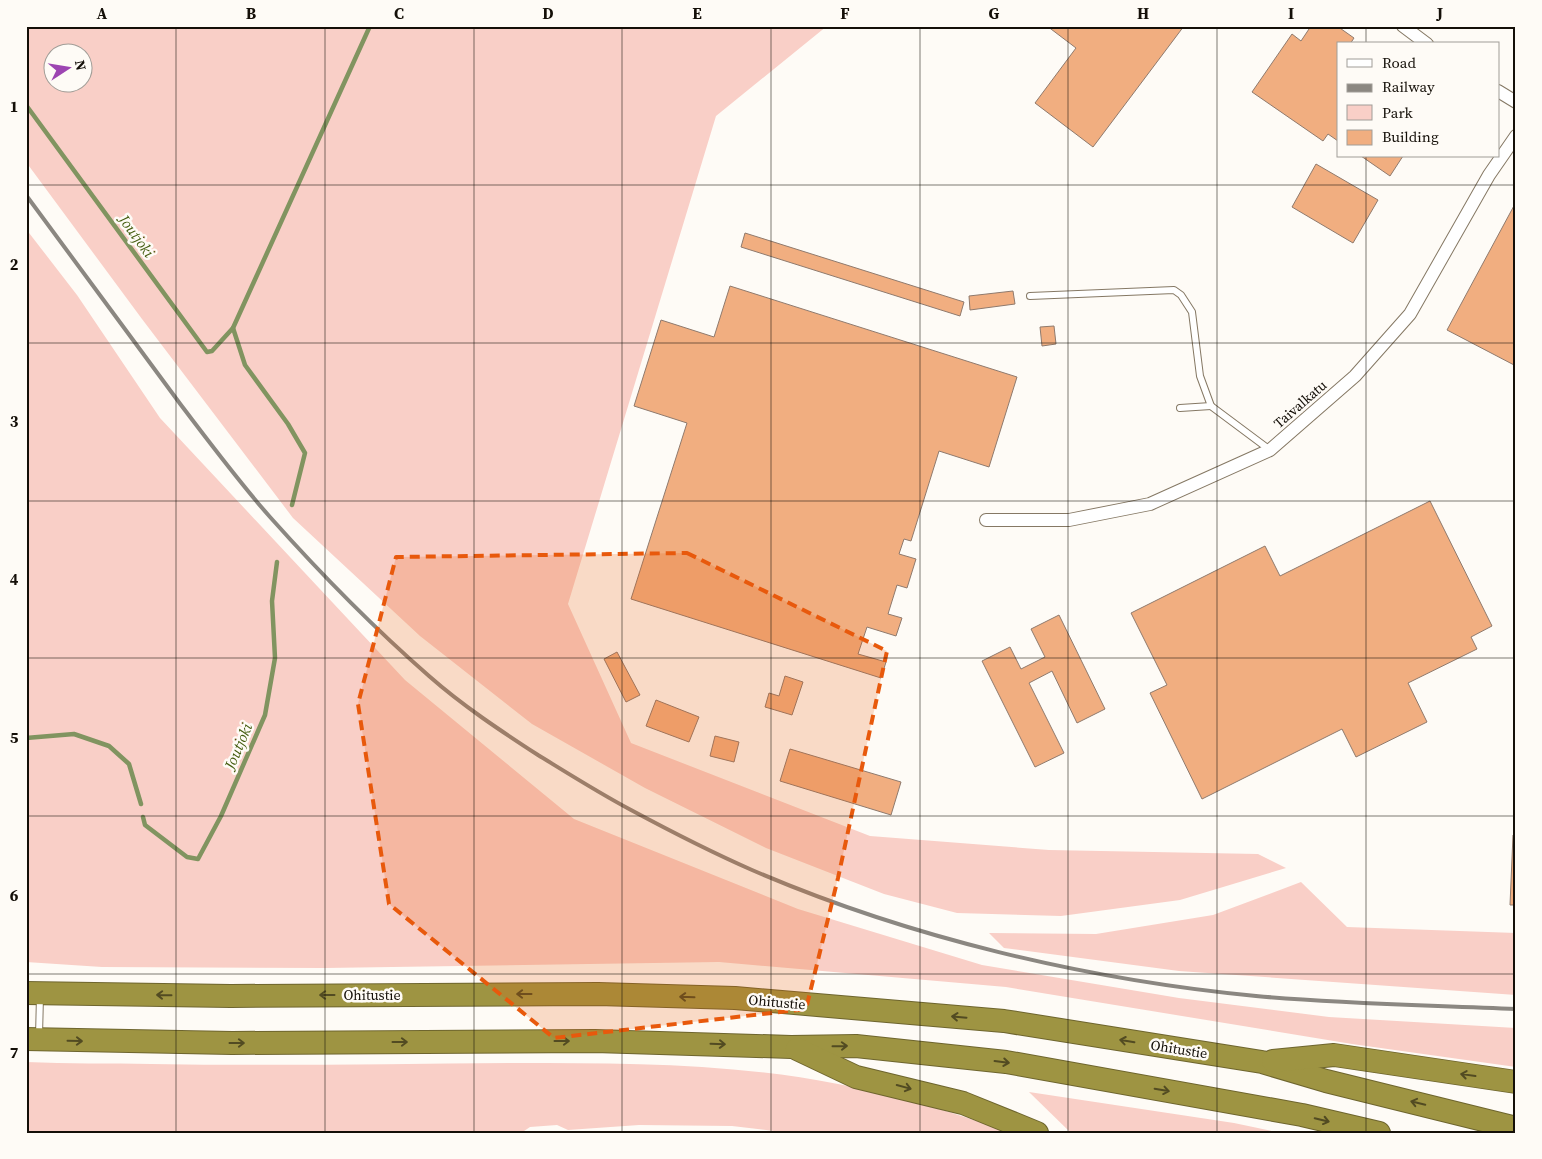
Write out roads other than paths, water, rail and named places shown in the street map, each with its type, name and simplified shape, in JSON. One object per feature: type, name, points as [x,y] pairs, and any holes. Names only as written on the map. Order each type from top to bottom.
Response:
[{"type":"highway","name":"Ohitustie","points":[[33,993],[231,996],[598,994],[735,998],[1004,1021],[1262,1062],[1326,1081],[1516,1128]]},
{"type":"highway","points":[[33,1040],[232,1043],[605,1041],[791,1047],[856,1046],[1006,1062],[1302,1115],[1379,1133]]},
{"type":"highway","points":[[791,1047],[856,1077],[893,1084],[963,1103],[1036,1133]]},
{"type":"highway","points":[[1262,1062],[1334,1056],[1516,1082]]},
{"type":"street","points":[[1403,26],[1424,42]]},
{"type":"street","points":[[1500,92],[1516,102]]},
{"type":"street","name":"Taivalkatu","points":[[986,520],[1069,520],[1150,504],[1270,450],[1355,376],[1410,314],[1489,176],[1516,136]]},
{"type":"lane","points":[[1030,296],[1174,290],[1181,295],[1192,312],[1200,376],[1211,406],[1270,450]]},
{"type":"lane","points":[[1180,408],[1211,406]]},
{"type":"lane","points":[[33,993],[33,1040]]},
{"type":"waterway","name":"Joutjoki","points":[[26,105],[207,352],[212,351],[233,328],[370,26]]},
{"type":"waterway","name":"Joutjoki","points":[[233,328],[245,365],[288,424],[305,453],[292,505]]},
{"type":"waterway","name":"Joutjoki","points":[[143,817],[145,825],[187,857],[198,859],[221,816],[265,715],[275,658],[272,601],[277,562]]},
{"type":"waterway","points":[[26,738],[74,734],[109,746],[129,764],[141,804]]},
{"type":"railway","points":[[26,195],[181,405],[247,490],[328,579],[367,619],[455,698],[538,755],[619,804],[721,856],[811,894],[872,916],[935,935],[1063,967],[1192,989],[1288,999],[1516,1009]]}]
